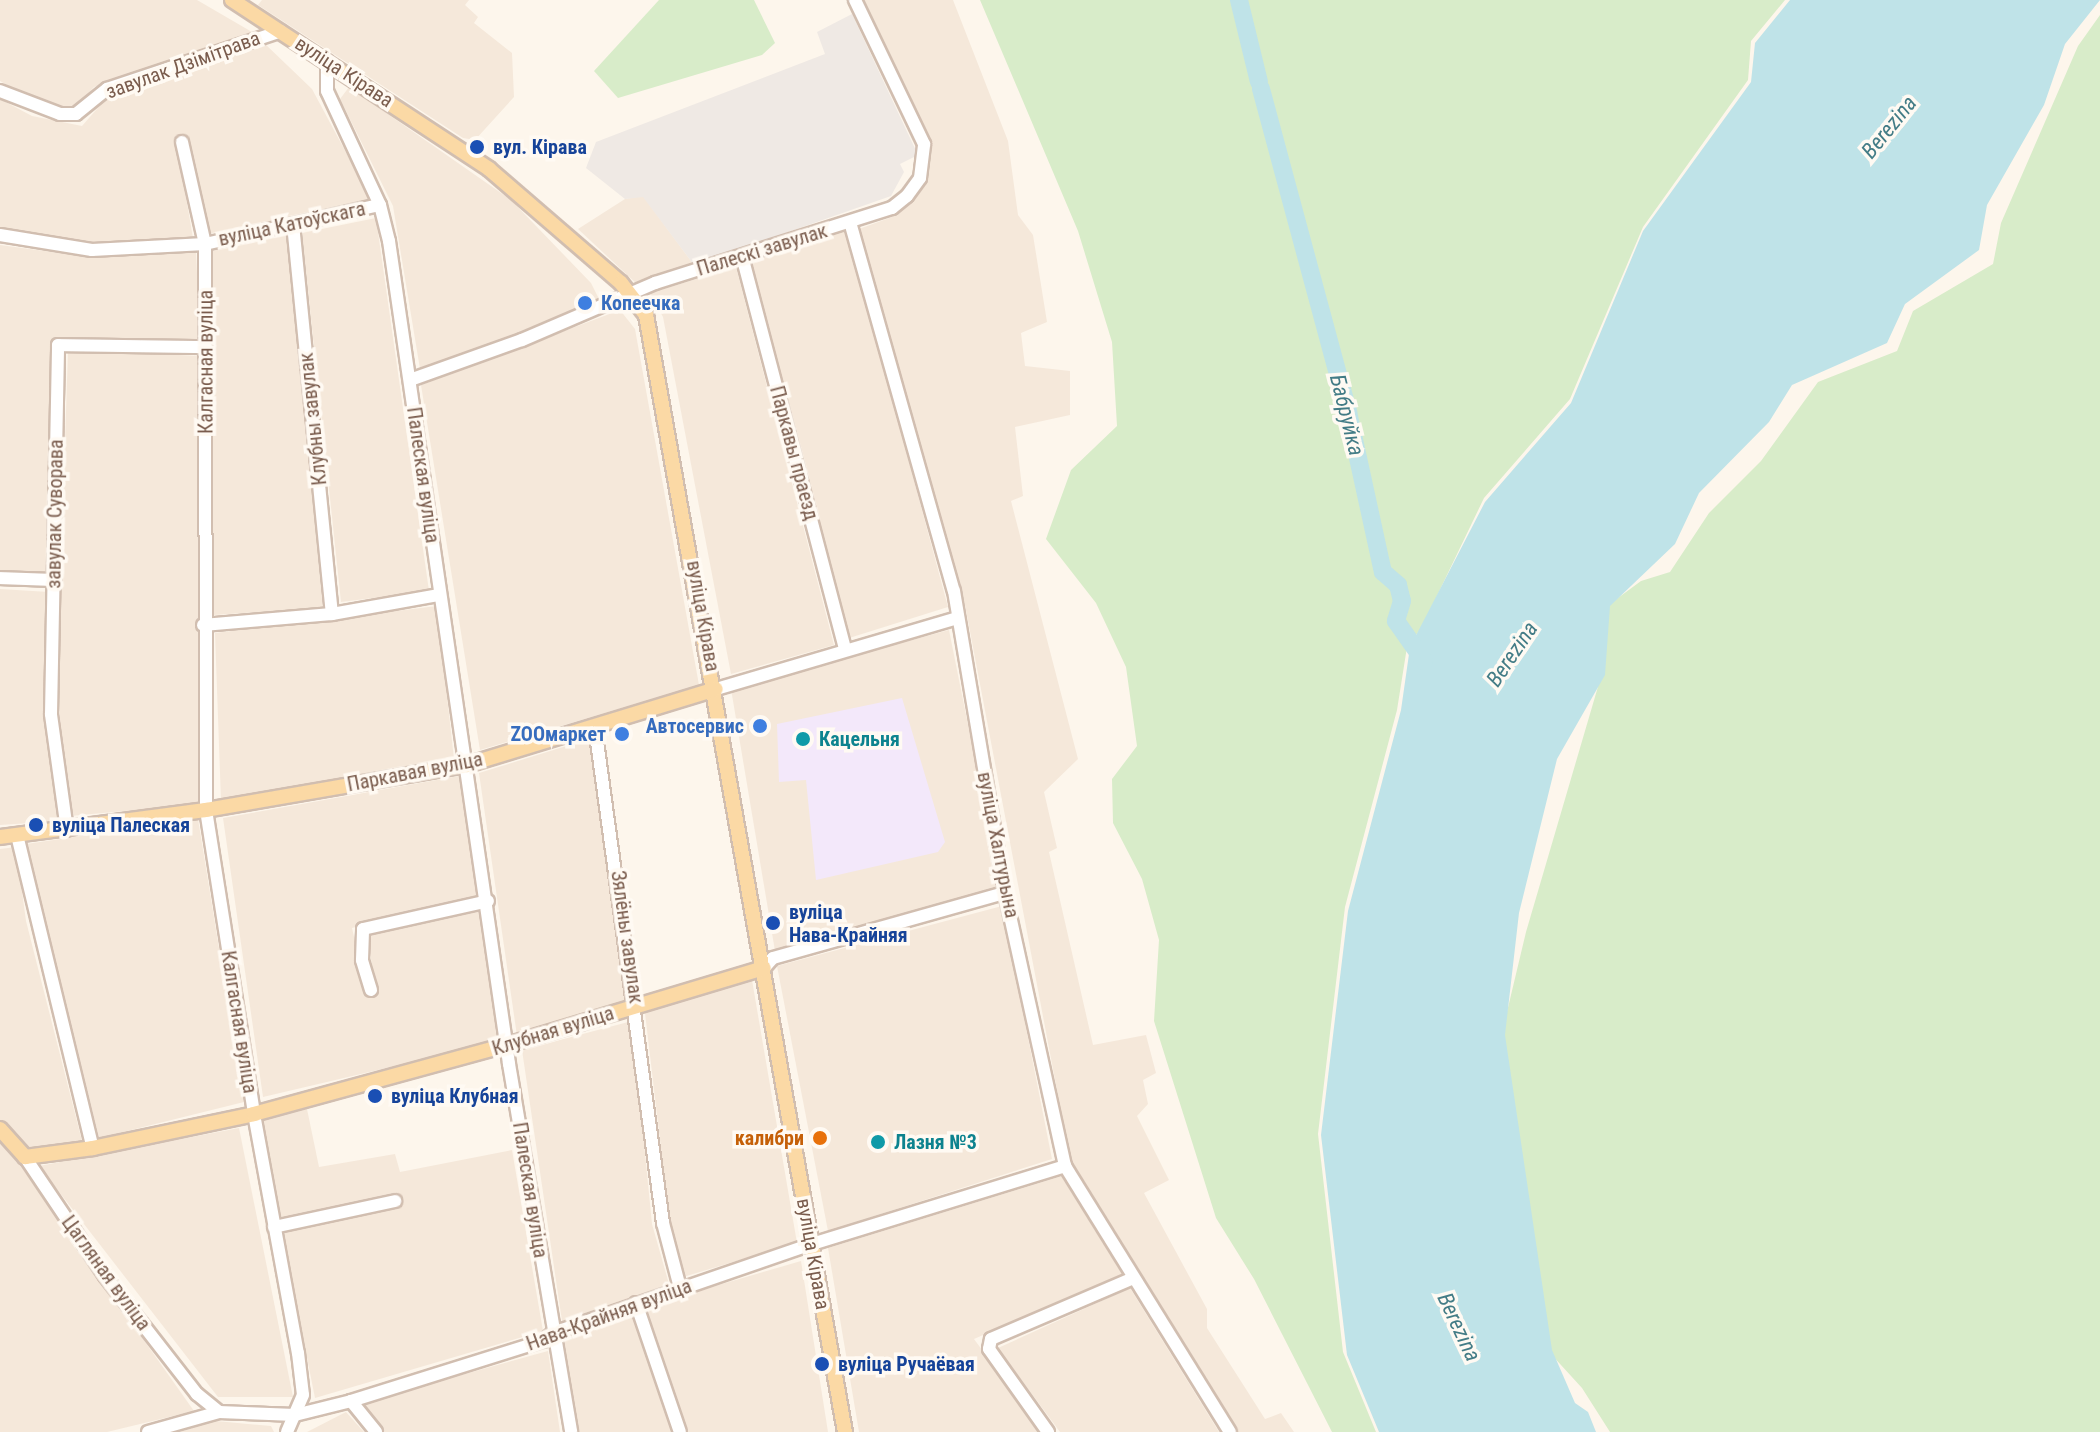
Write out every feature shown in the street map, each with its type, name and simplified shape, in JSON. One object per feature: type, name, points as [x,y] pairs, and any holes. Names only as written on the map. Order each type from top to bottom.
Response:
[{"type":"main road","name":"вуліца Кірава","points":[[232,0],[497,175],[632,294],[655,343],[845,1432]]},
{"type":"main road","name":"Паркавая вуліца","points":[[0,837],[206,810],[467,765],[716,689]]},
{"type":"main road","name":"Клубная вуліца","points":[[25,1157],[93,1148],[254,1114],[507,1045],[764,968]]},
{"type":"main road","name":"Цагляная вуліца","points":[[0,1129],[25,1157]]},
{"type":"street","name":"Палескі завулак","points":[[410,380],[632,294],[892,208],[920,178],[924,144],[855,0]]},
{"type":"street","name":"завулак Дзімітрава","points":[[0,91],[60,114],[76,114],[107,89],[281,31]]},
{"type":"street","name":"Палеская вуліца","points":[[327,61],[327,91],[380,205],[410,380],[507,1045],[571,1432]]},
{"type":"street","name":"вуліца Катоўскага","points":[[182,142],[205,244]]},
{"type":"street","name":"вуліца Катоўскага","points":[[0,235],[92,250],[205,244],[380,205]]},
{"type":"street","name":"вуліца Халтурына","points":[[850,222],[957,618],[1005,893],[1065,1166],[1230,1432]]},
{"type":"street","name":"Клубны завулак","points":[[293,224],[332,614]]},
{"type":"street","name":"Калгасная вуліца","points":[[205,244],[203,625],[206,810],[303,1395],[295,1415]]},
{"type":"street","name":"Паркавы праезд","points":[[742,256],[845,650]]},
{"type":"street","name":"завулак Суворава","points":[[67,830],[51,714],[58,345],[206,347]]},
{"type":"street","points":[[0,578],[55,580]]},
{"type":"street","points":[[203,625],[332,614],[439,595]]},
{"type":"street","name":"Паркавая вуліца","points":[[716,689],[957,618]]},
{"type":"street","name":"Зялёны завулак","points":[[595,727],[637,1005],[663,1223],[680,1288]]},
{"type":"street","points":[[17,835],[93,1148]]},
{"type":"street","name":"Клубная вуліца","points":[[764,968],[773,958],[1005,893]]},
{"type":"street","points":[[371,990],[362,960],[363,929],[488,901]]},
{"type":"street","name":"Цагляная вуліца","points":[[25,1157],[105,1276],[197,1394],[219,1412]]},
{"type":"street","name":"Нава-Крайняя вуліца","points":[[148,1432],[219,1412],[295,1415],[351,1401],[543,1341],[553,1333],[636,1303],[812,1244],[1065,1166]]},
{"type":"street","points":[[274,1227],[395,1201]]},
{"type":"street","points":[[1048,1432],[989,1349],[991,1339],[1133,1278]]},
{"type":"street","points":[[636,1303],[680,1432]]},
{"type":"street","points":[[351,1401],[376,1432]]},
{"type":"street","points":[[287,1432],[295,1415]]},
{"type":"shaded area","points":[[0,0],[197,0],[252,32],[94,87],[73,110],[36,101],[0,81]]},
{"type":"shaded area","points":[[262,0],[469,0],[465,5],[478,17],[474,23],[512,53],[514,97],[475,140],[463,138],[258,5]]},
{"type":"shaded area","points":[[861,0],[953,0],[1008,141],[1018,215],[1033,235],[1047,322],[1021,333],[1025,366],[1070,371],[1070,415],[1015,427],[1023,496],[1011,501],[1078,759],[1044,792],[1057,848],[1049,852],[1093,1045],[1146,1035],[1156,1073],[1143,1080],[1148,1104],[1137,1116],[1169,1180],[1144,1193],[1207,1309],[1207,1328],[1265,1419],[1281,1413],[1294,1432],[1234,1432],[1071,1164],[965,605],[859,229],[892,217],[923,188],[932,149]]},
{"type":"shaded area","points":[[852,14],[918,155],[900,164],[904,172],[891,196],[694,265],[643,197],[625,199],[586,168],[596,142],[825,54],[817,32]]},
{"type":"shaded area","points":[[263,42],[312,89],[372,201],[207,234],[186,137],[176,139],[193,238],[87,244],[0,229],[0,99],[32,116],[82,126],[110,94]]},
{"type":"shaded area","points":[[349,87],[511,200],[591,283],[601,303],[420,369],[393,206],[340,99]]},
{"type":"shaded area","points":[[643,196],[694,265],[638,285],[578,229],[625,199]]},
{"type":"shaded area","points":[[376,218],[429,591],[341,602],[302,233]]},
{"type":"shaded area","points":[[847,231],[948,607],[846,639],[747,262]]},
{"type":"shaded area","points":[[287,235],[323,608],[213,615],[212,251]]},
{"type":"shaded area","points":[[0,245],[82,256],[196,251],[200,340],[54,338],[48,573],[0,571]]},
{"type":"shaded area","points":[[736,267],[834,645],[731,674],[663,317],[650,293]]},
{"type":"shaded area","points":[[620,310],[635,329],[699,685],[480,750],[421,385]]},
{"type":"shaded area","points":[[68,350],[201,356],[202,804],[70,816],[57,690]]},
{"type":"shaded area","points":[[0,589],[49,592],[43,712],[61,821],[0,825]]},
{"type":"shaded area","points":[[437,606],[454,759],[221,801],[215,633]]},
{"type":"shaded area","points":[[949,630],[1001,889],[775,951],[731,689]]},
{"type":"shaded area","points":[[902,698],[945,842],[938,852],[816,880],[806,780],[779,782],[777,724]]},
{"type":"shaded area","points":[[589,739],[625,1003],[517,1036],[479,773]]},
{"type":"shaded area","points":[[459,776],[480,895],[352,928],[366,990],[376,989],[367,935],[482,911],[497,1042],[263,1097],[223,818]]},
{"type":"shaded area","points":[[198,819],[244,1102],[99,1138],[26,844]]},
{"type":"shaded area","points":[[16,847],[26,921],[82,1141],[24,1148],[0,1121],[0,849]]},
{"type":"shaded area","points":[[1002,906],[1052,1159],[828,1231],[777,966]]},
{"type":"shaded area","points":[[752,980],[797,1243],[683,1277],[669,1216],[645,1013]]},
{"type":"shaded area","points":[[632,1021],[652,1224],[669,1284],[562,1321],[522,1050]]},
{"type":"shaded area","points":[[307,1109],[319,1167],[395,1154],[400,1172],[512,1150],[543,1331],[315,1398],[282,1232],[396,1209],[393,1193],[282,1220],[260,1121]]},
{"type":"shaded area","points":[[239,1128],[293,1397],[218,1397],[39,1166]]},
{"type":"shaded area","points":[[0,1143],[17,1161],[194,1411],[107,1432],[0,1432]]},
{"type":"shaded area","points":[[1062,1176],[1123,1274],[974,1339],[1042,1432],[859,1432],[828,1248]]},
{"type":"shaded area","points":[[801,1261],[828,1432],[687,1432],[643,1307]]},
{"type":"shaded area","points":[[1130,1288],[1219,1432],[1060,1432],[998,1348]]},
{"type":"shaded area","points":[[633,1314],[673,1432],[576,1432],[563,1338]]},
{"type":"shaded area","points":[[548,1351],[560,1432],[384,1432],[361,1403]]},
{"type":"shaded area","points":[[346,1412],[364,1432],[307,1432]]},
{"type":"shaded area","points":[[216,1421],[271,1426],[274,1432],[179,1432]]},
{"type":"green space","points":[[659,0],[754,0],[775,43],[762,55],[618,98],[594,71]]},
{"type":"green space","points":[[980,0],[1785,0],[1751,41],[1748,80],[1643,227],[1570,399],[1484,498],[1422,627],[1407,647],[1397,710],[1345,907],[1318,1134],[1343,1352],[1376,1432],[1332,1432],[1254,1279],[1216,1218],[1154,1021],[1159,940],[1142,879],[1113,823],[1112,779],[1137,746],[1126,667],[1096,603],[1046,539],[1071,470],[1117,426],[1112,342],[1078,231]]},
{"type":"green space","points":[[2100,15],[2100,1432],[1610,1432],[1582,1388],[1550,1353],[1501,1037],[1526,932],[1602,673],[1607,606],[1641,581],[1670,572],[1709,513],[1761,461],[1818,382],[1897,351],[1913,311],[1993,264],[2001,223],[2078,46]]},
{"type":"water","name":"Berezina","points":[[1790,0],[2100,0],[2065,44],[2044,105],[1987,205],[1979,250],[1905,304],[1887,343],[1792,385],[1769,422],[1699,493],[1675,544],[1610,606],[1605,675],[1557,759],[1519,913],[1505,1035],[1552,1350],[1575,1403],[1588,1412],[1596,1432],[1379,1432],[1347,1355],[1321,1135],[1348,911],[1401,710],[1410,647],[1485,502],[1571,403],[1643,231],[1751,82],[1755,43]]},
{"type":"waterway","name":"Бабруйка","points":[[1239,0],[1259,82]]},
{"type":"waterway","name":"Бабруйка","points":[[1261,89],[1348,412],[1383,572],[1398,585],[1402,601],[1396,621],[1424,661]]},
{"type":"place","name":"вул. Кірава","points":[[477,147]]},
{"type":"place","name":"Копеечка","points":[[585,303]]},
{"type":"place","name":"Автосервис","points":[[760,726]]},
{"type":"place","name":"ZOOмаркет","points":[[622,734]]},
{"type":"place","name":"Кацельня","points":[[803,739]]},
{"type":"place","name":"вуліца Палеская","points":[[36,825]]},
{"type":"place","name":"вуліца Нава-Крайняя","points":[[773,923]]},
{"type":"place","name":"вуліца Клубная","points":[[375,1096]]},
{"type":"place","name":"калибри","points":[[820,1138]]},
{"type":"place","name":"Лазня №3","points":[[878,1142]]},
{"type":"place","name":"вуліца Ручаёвая","points":[[822,1364]]}]
